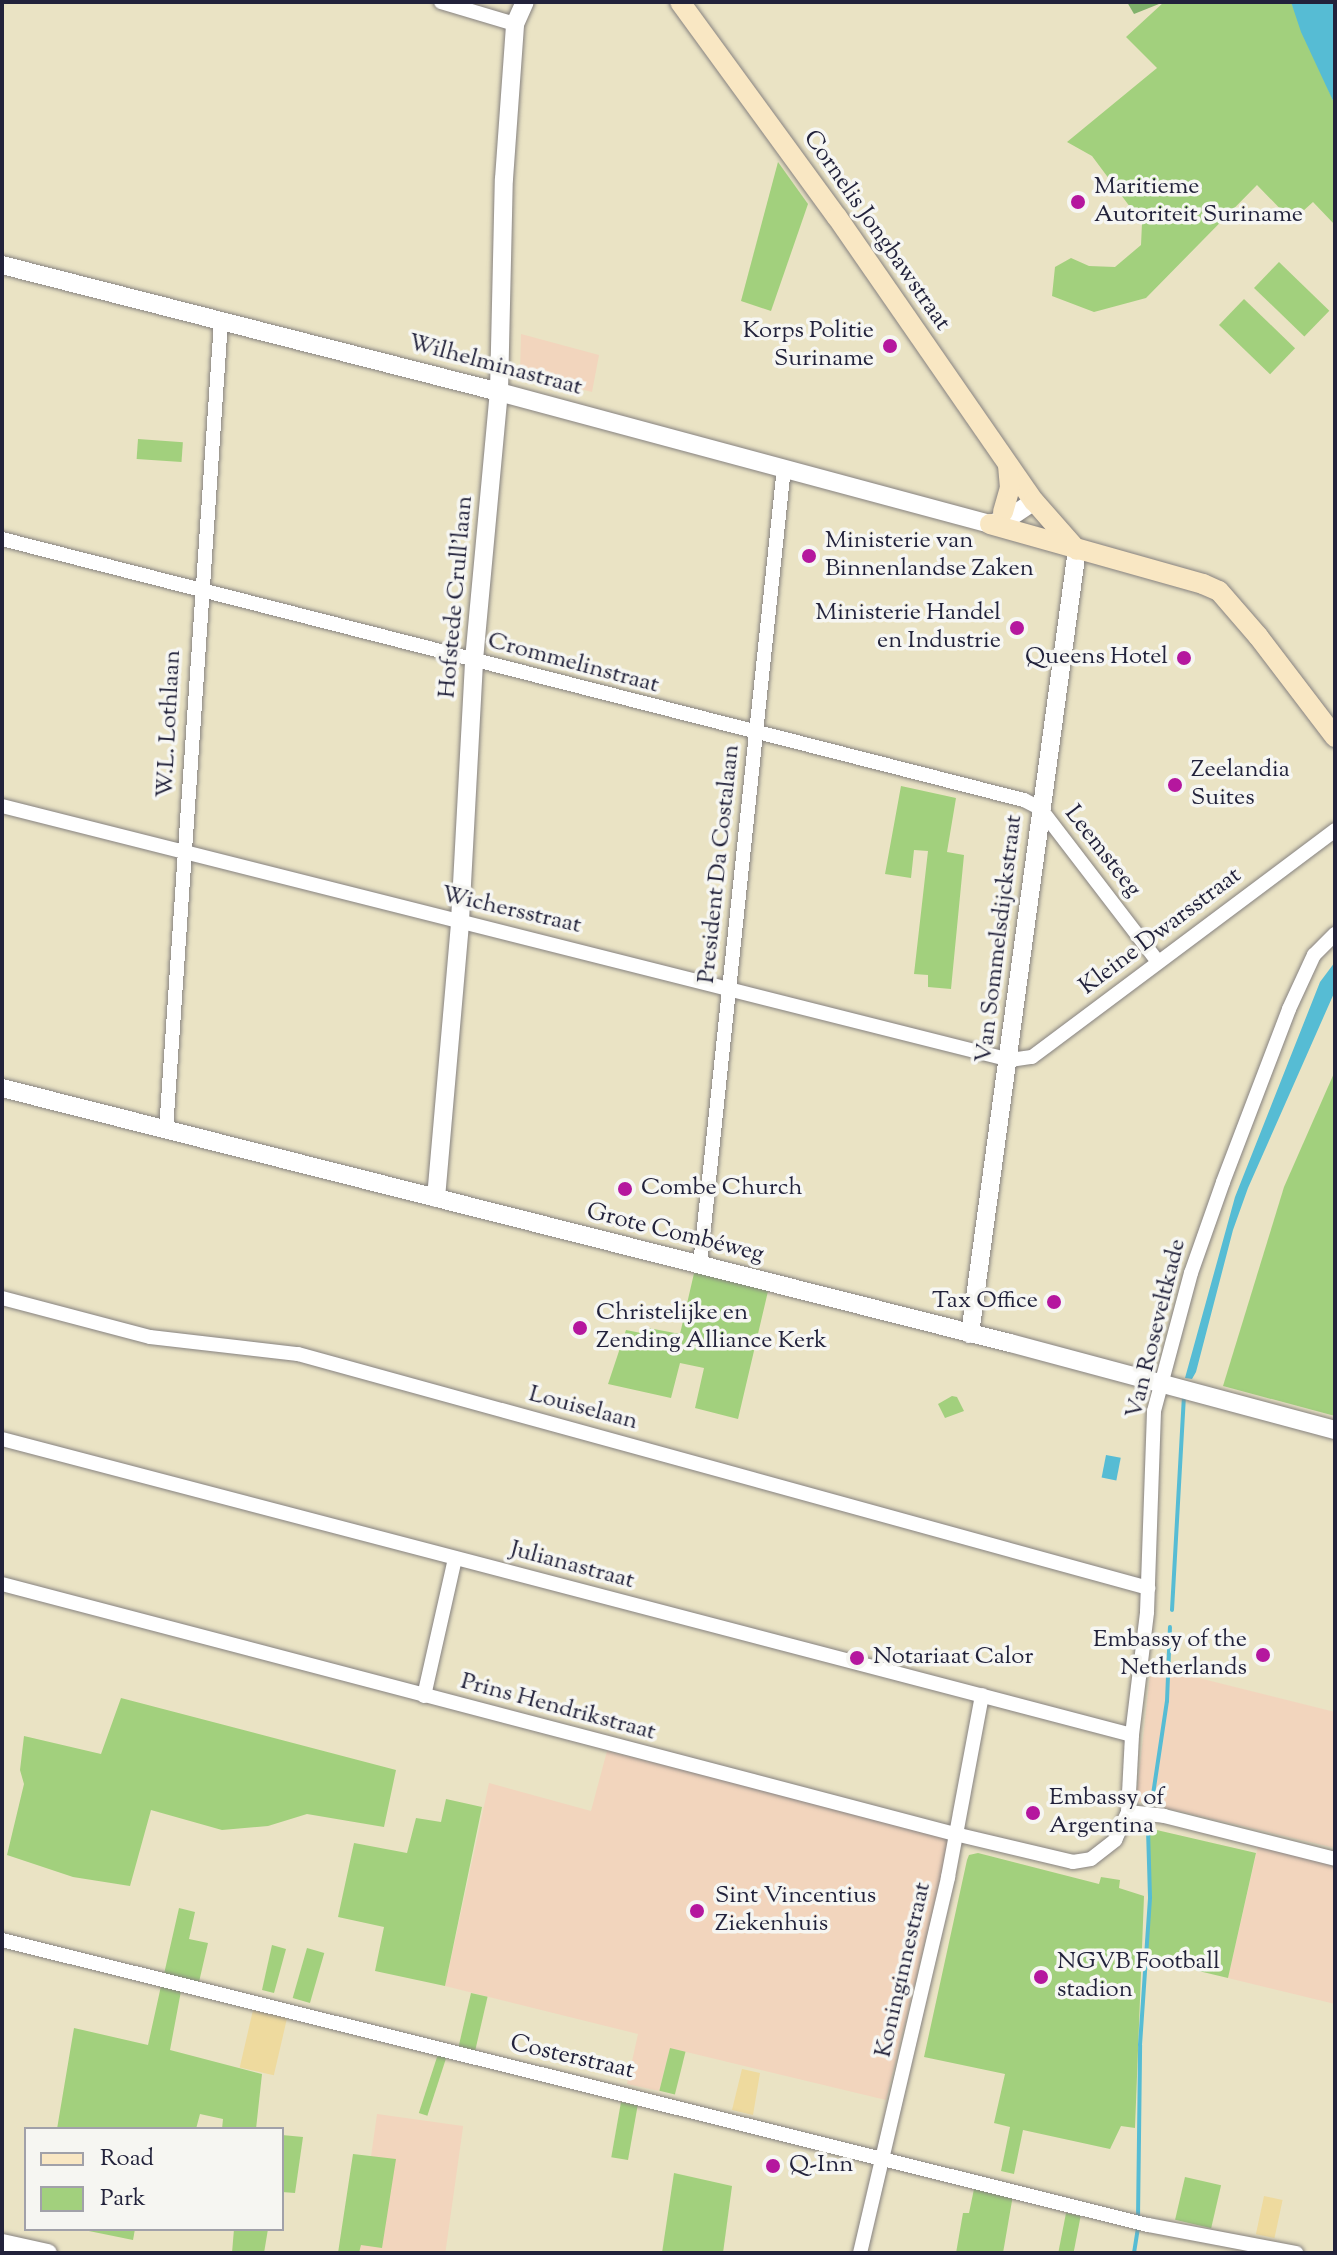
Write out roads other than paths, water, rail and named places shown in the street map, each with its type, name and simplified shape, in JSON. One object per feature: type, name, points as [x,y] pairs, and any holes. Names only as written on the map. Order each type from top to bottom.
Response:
[{"type":"main road","name":"Cornelis Jongbawstraat","points":[[680,2],[837,217],[1030,496],[1077,550]]},
{"type":"main road","points":[[1008,463],[1010,488],[989,518],[1077,550],[1219,591],[1258,636],[1335,737]]},
{"type":"street","points":[[441,2],[515,24]]},
{"type":"street","name":"Hofstede Crull'laan","points":[[436,1198],[460,921],[474,660],[499,392],[504,179],[515,24],[525,2]]},
{"type":"street","name":"Wilhelminastraat","points":[[2,265],[989,518]]},
{"type":"street","name":"W.L. Lothlaan","points":[[166,1130],[221,321]]},
{"type":"street","name":"President Da Costalaan","points":[[700,1265],[784,467]]},
{"type":"street","points":[[989,518],[1009,518],[1030,496]]},
{"type":"street","name":"Crommelinstraat","points":[[2,539],[201,588],[755,734],[1024,800],[1040,808]]},
{"type":"street","name":"Van Sommelsdijckstraat","points":[[970,1334],[1010,1060],[1040,808],[1077,550]]},
{"type":"street","name":"Wichersstraat","points":[[2,806],[731,987],[1010,1060]]},
{"type":"street","name":"Leemsteeg","points":[[1040,808],[1158,962]]},
{"type":"street","name":"Kleine Dwarsstraat","points":[[1010,1060],[1032,1057],[1335,830]]},
{"type":"street","name":"Van Roseveltkade","points":[[1102,1852],[1115,1840],[1132,1812],[1132,1735],[1148,1588],[1154,1411],[1166,1384],[1191,1273],[1289,1009],[1314,955],[1335,934]]},
{"type":"street","name":"Grote Combéweg","points":[[2,1088],[1206,1394],[1335,1430]]},
{"type":"street","name":"Louiselaan","points":[[2,1298],[150,1337],[298,1354],[1148,1588]]},
{"type":"street","name":"Julianastraat","points":[[2,1439],[1132,1735]]},
{"type":"street","points":[[424,1696],[455,1558]]},
{"type":"street","name":"Prins Hendrikstraat","points":[[2,1584],[955,1834],[1073,1862],[1091,1859],[1102,1852]]},
{"type":"street","name":"Koninginnestraat","points":[[860,2253],[910,2041],[982,1695]]},
{"type":"street","points":[[1132,1812],[1164,1816],[1335,1859]]},
{"type":"street","name":"Costerstraat","points":[[2,1940],[1148,2225],[1296,2253]]},
{"type":"street","points":[[2,2243],[48,2253]]},
{"type":"water","points":[[1291,2],[1335,2],[1335,105],[1301,32]]},
{"type":"water","points":[[1335,962],[1335,991],[1248,1188],[1233,1230],[1196,1372],[1192,1379],[1185,1378],[1235,1197],[1320,982]]},
{"type":"water","points":[[1106,1455],[1121,1458],[1116,1480],[1102,1478]]},
{"type":"waterway","points":[[1172,1610],[1184,1397]]},
{"type":"waterway","points":[[1138,2219],[1140,2045],[1150,1897],[1148,1828],[1167,1701],[1170,1627]]},
{"type":"waterway","points":[[1134,2253],[1138,2228]]},
{"type":"place","name":"Maritieme Autoriteit Suriname","points":[[1078,202]]},
{"type":"place","name":"Korps Politie Suriname","points":[[890,346]]},
{"type":"place","name":"Ministerie van Binnenlandse Zaken","points":[[809,556]]},
{"type":"place","name":"Ministerie Handel en Industrie","points":[[1017,628]]},
{"type":"place","name":"Queens Hotel","points":[[1184,658]]},
{"type":"place","name":"Zeelandia Suites","points":[[1175,785]]},
{"type":"place","name":"Combe Church","points":[[625,1189]]},
{"type":"place","name":"Tax Office","points":[[1054,1302]]},
{"type":"place","name":"Christelijke en Zending Alliance Kerk","points":[[580,1328]]},
{"type":"place","name":"Embassy of the Netherlands","points":[[1263,1655]]},
{"type":"place","name":"Notariaat Calor","points":[[857,1658]]},
{"type":"place","name":"Embassy of Argentina","points":[[1033,1813]]},
{"type":"place","name":"Sint Vincentius Ziekenhuis","points":[[697,1911]]},
{"type":"place","name":"NGVB Football stadion","points":[[1041,1977]]},
{"type":"place","name":"Q-Inn","points":[[773,2166]]}]
